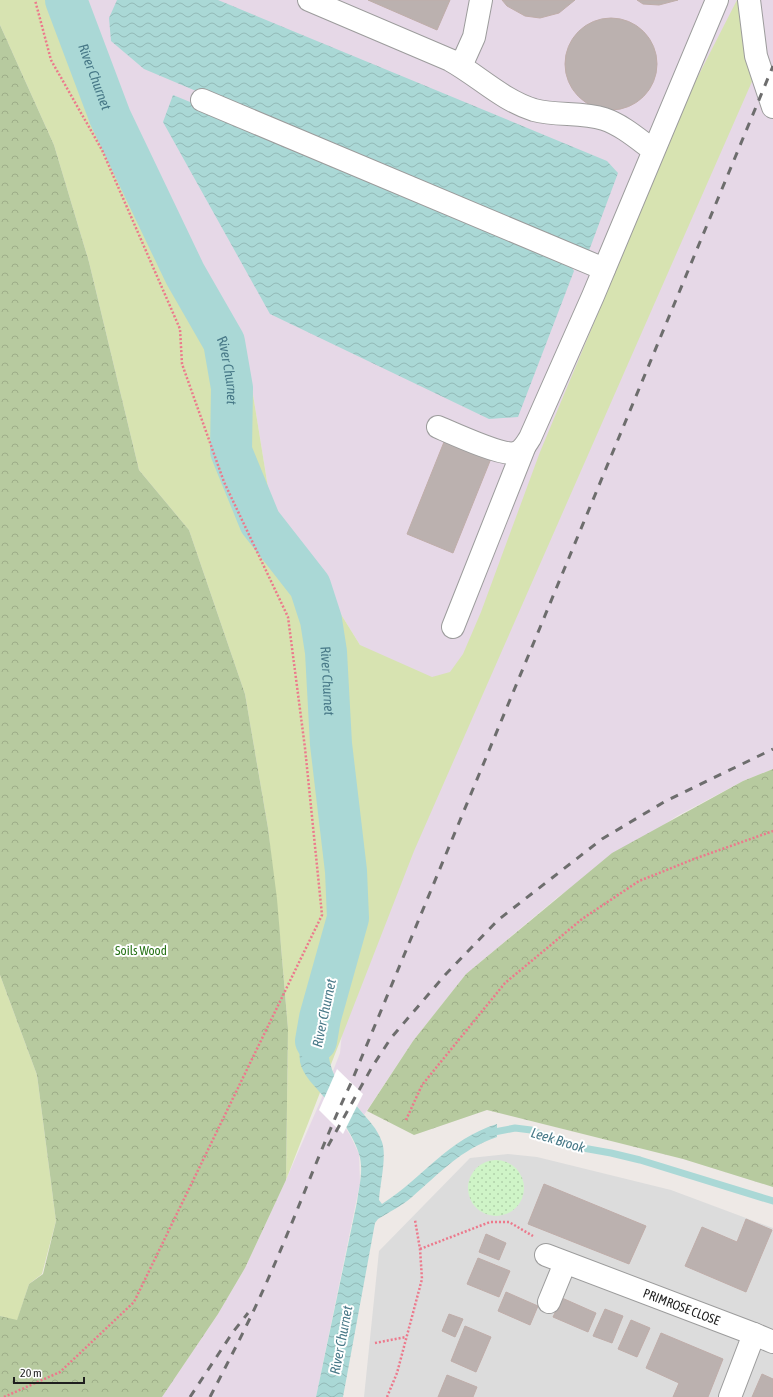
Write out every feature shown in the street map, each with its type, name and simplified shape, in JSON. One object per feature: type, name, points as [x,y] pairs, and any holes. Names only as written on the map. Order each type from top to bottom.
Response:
[{"type":"street","points":[[309,0],[450,60],[462,66],[504,97],[541,111],[604,119],[621,128],[653,150]]},
{"type":"street","points":[[462,66],[474,37],[481,0]]},
{"type":"street","points":[[453,627],[524,448],[530,438],[604,269],[717,0]]},
{"type":"street","points":[[749,0],[756,56],[773,107]]},
{"type":"street","points":[[202,100],[604,269]]},
{"type":"street","points":[[438,427],[500,452],[514,453],[524,448]]},
{"type":"street","points":[[550,1302],[555,1259]]},
{"type":"street","name":"PRIMROSE CLOSE","points":[[555,1259],[764,1338],[730,1397]]},
{"type":"path","points":[[4,1397],[60,1372],[134,1302],[322,915],[305,748],[288,618],[224,482],[182,364],[180,329],[102,150],[51,60],[34,0]]},
{"type":"path","points":[[406,1120],[422,1085],[505,984],[582,919],[639,881],[694,859],[773,831]]},
{"type":"path","points":[[387,1397],[397,1373],[422,1279],[420,1249],[415,1220]]},
{"type":"path","points":[[420,1249],[490,1222],[509,1222],[535,1238],[555,1259]]},
{"type":"path","points":[[375,1344],[406,1337]]},
{"type":"shaded area","points":[[83,0],[773,0],[773,769],[743,781],[677,816],[558,897],[466,974],[413,1041],[364,1115],[336,1078],[333,1071],[340,1053],[342,1033],[360,645],[270,500],[245,345],[90,54]]},
{"type":"shaded area","points":[[323,1095],[350,1135],[359,1154],[360,1183],[316,1397],[162,1397],[218,1314],[245,1268],[286,1180]]},
{"type":"shaded area","points":[[508,1154],[537,1157],[671,1190],[773,1228],[773,1397],[364,1397],[379,1251],[470,1158]]},
{"type":"green space","points":[[0,0],[83,0],[90,54],[245,345],[270,500],[360,645],[432,677],[450,672],[463,654],[481,612],[540,452],[691,90],[737,0],[741,0],[754,77],[414,851],[286,1180],[288,1029],[281,946],[268,828],[245,694],[189,530],[139,470],[89,262],[54,145],[0,25]]},
{"type":"green space","name":"Soils Wood","points":[[0,25],[54,145],[89,262],[139,470],[189,530],[245,694],[268,828],[277,899],[288,1029],[286,1180],[245,1268],[218,1314],[162,1397],[0,1397],[0,1316],[17,1320],[29,1284],[43,1274],[56,1221],[37,1075],[0,975]]},
{"type":"green space","points":[[773,769],[773,1187],[683,1159],[487,1110],[414,1135],[367,1111],[413,1041],[466,974],[612,853],[743,781]]},
{"type":"green space","points":[[0,975],[37,1075],[56,1221],[42,1274],[29,1284],[17,1321],[0,1316]]},
{"type":"green space","points":[[490,1160],[502,1160],[512,1164],[520,1172],[524,1182],[524,1194],[520,1204],[512,1212],[502,1216],[490,1216],[480,1212],[472,1204],[468,1194],[468,1182],[472,1172],[480,1164]]},
{"type":"water","points":[[117,0],[218,0],[607,161],[618,173],[587,256],[144,69],[111,41],[109,18]]},
{"type":"water","points":[[173,95],[564,255],[574,271],[518,417],[489,419],[270,314],[163,122]]},
{"type":"water","points":[[318,981],[339,989],[328,1034],[331,1068],[338,1082],[378,1133],[382,1142],[384,1162],[379,1200],[382,1204],[464,1139],[497,1124],[497,1137],[472,1148],[461,1155],[408,1200],[378,1219],[375,1223],[343,1397],[316,1397],[357,1202],[361,1178],[361,1166],[357,1147],[349,1132],[334,1109],[304,1072],[300,1062],[300,1041],[302,1031]]},
{"type":"pier","points":[[337,1069],[363,1094],[343,1134],[319,1110]]},
{"type":"building","points":[[368,0],[450,0],[437,30]]},
{"type":"building","points":[[502,0],[575,0],[559,13],[540,18],[525,16],[507,6]]},
{"type":"building","points":[[637,0],[678,0],[659,5],[643,4]]},
{"type":"building","points":[[611,18],[620,19],[637,26],[649,38],[656,55],[656,73],[649,90],[637,102],[620,109],[611,110],[602,109],[585,102],[573,90],[566,73],[565,64],[566,55],[573,38],[585,26],[602,19]]},
{"type":"building","points":[[446,437],[492,456],[453,553],[407,534]]},
{"type":"building","points":[[544,1184],[646,1226],[629,1264],[528,1224]]},
{"type":"building","points":[[746,1219],[772,1230],[746,1292],[685,1266],[702,1227],[737,1242]]},
{"type":"building","points":[[486,1234],[506,1243],[499,1260],[479,1252]]},
{"type":"building","points":[[478,1258],[510,1271],[499,1297],[467,1284]]},
{"type":"building","points":[[506,1292],[538,1306],[530,1325],[498,1311]]},
{"type":"building","points":[[562,1298],[596,1313],[588,1332],[553,1317]]},
{"type":"building","points":[[605,1309],[623,1316],[612,1343],[593,1336]]},
{"type":"building","points":[[449,1314],[463,1319],[455,1337],[442,1331]]},
{"type":"building","points":[[631,1320],[650,1328],[637,1357],[618,1349]]},
{"type":"building","points":[[465,1326],[491,1337],[476,1372],[451,1361]]},
{"type":"building","points":[[661,1333],[723,1359],[708,1397],[673,1397],[679,1383],[646,1368]]},
{"type":"building","points":[[762,1374],[773,1379],[773,1397],[752,1397]]},
{"type":"building","points":[[447,1375],[477,1387],[473,1397],[438,1397]]},
{"type":"waterway","name":"River Churnet","points":[[66,0],[110,117],[185,274],[224,342],[232,388],[231,451],[260,522],[310,586],[321,620],[326,652],[331,744],[346,871],[348,918],[320,1018],[316,1041]]},
{"type":"waterway","name":"Leek Brook","points":[[489,1133],[515,1128],[531,1130],[566,1145],[640,1160],[773,1201]]},
{"type":"railway","points":[[210,1397],[253,1311],[283,1245],[327,1136],[351,1083],[773,66]]},
{"type":"railway","points":[[328,1146],[372,1067],[391,1038],[445,975],[498,920],[602,839],[664,802],[773,749]]},
{"type":"railway","points":[[190,1397],[233,1332],[248,1313]]}]
